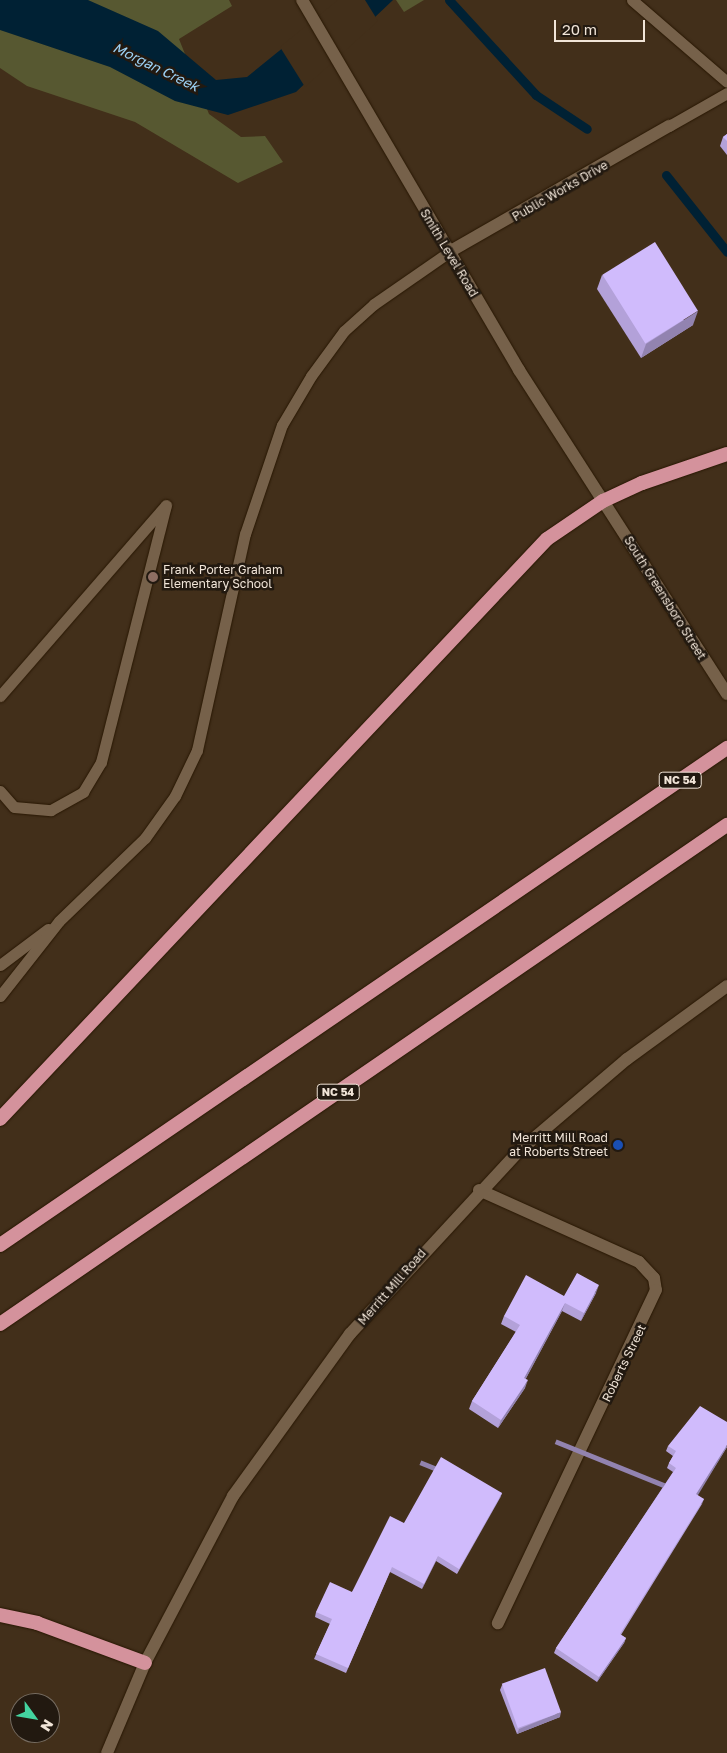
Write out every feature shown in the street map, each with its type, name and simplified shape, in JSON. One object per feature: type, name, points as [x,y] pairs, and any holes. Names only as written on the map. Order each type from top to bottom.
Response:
[{"type":"highway","points":[[0,1119],[525,560],[603,501],[682,467],[727,454]]},
{"type":"highway","name":"NC 54","points":[[0,1245],[727,748]]},
{"type":"highway","name":"NC 54","points":[[0,1324],[727,825]]},
{"type":"highway","points":[[0,1615],[37,1623],[145,1663]]},
{"type":"street","name":"Smith Level Road","points":[[302,0],[449,252],[603,501]]},
{"type":"street","name":"Public Works Drive","points":[[449,252],[669,126]]},
{"type":"street","name":"South Greensboro Street","points":[[603,501],[727,694]]},
{"type":"street","name":"Merritt Mill Road","points":[[107,1753],[145,1663],[233,1496],[350,1334],[478,1190],[626,1060],[727,986]]},
{"type":"street","name":"Roberts Street","points":[[478,1190],[639,1262],[654,1278],[656,1290],[498,1624]]},
{"type":"lane","points":[[632,0],[727,82]]},
{"type":"lane","points":[[669,126],[727,93]]},
{"type":"lane","points":[[0,965],[59,920],[145,838],[175,796],[197,750],[246,534],[286,416],[344,331],[374,304],[449,252]]},
{"type":"lane","points":[[0,696],[166,505],[101,762],[83,792],[50,810],[14,807],[0,791]]},
{"type":"lane","points":[[0,996],[59,920]]},
{"type":"green space","points":[[0,0],[229,0],[232,6],[179,39],[209,114],[241,137],[265,136],[283,162],[238,183],[135,122],[27,86],[0,68]]},
{"type":"green space","points":[[396,0],[424,0],[404,12]]},
{"type":"water","name":"Morgan Creek","points":[[0,0],[88,0],[158,31],[216,80],[247,77],[342,0],[393,0],[296,92],[228,115],[175,101],[110,67],[0,30]]},
{"type":"pier","points":[[338,0],[365,0],[378,21],[305,87],[280,47]]},
{"type":"building","points":[[655,242],[698,311],[645,344],[602,275]]},
{"type":"building","points":[[577,1273],[599,1285],[584,1313],[565,1303],[524,1378],[528,1380],[501,1420],[472,1401],[520,1325],[504,1316],[526,1275],[564,1296]]},
{"type":"building","points":[[700,1406],[727,1422],[727,1445],[696,1494],[704,1499],[620,1634],[626,1638],[599,1677],[556,1648],[676,1468],[669,1463],[676,1451],[668,1446]]},
{"type":"building","points":[[441,1457],[502,1493],[459,1569],[438,1556],[424,1584],[392,1567],[348,1668],[316,1654],[332,1619],[316,1612],[330,1582],[352,1592],[390,1516],[404,1523]]},
{"type":"building","points":[[545,1668],[561,1712],[518,1728],[502,1684]]},
{"type":"waterway","points":[[449,0],[536,95],[587,129]]},
{"type":"waterway","points":[[666,175],[727,252]]},
{"type":"place","name":"Frank Porter Graham Elementary School","points":[[153,577]]},
{"type":"place","name":"Merritt Mill Road at Roberts Street","points":[[618,1145]]}]
